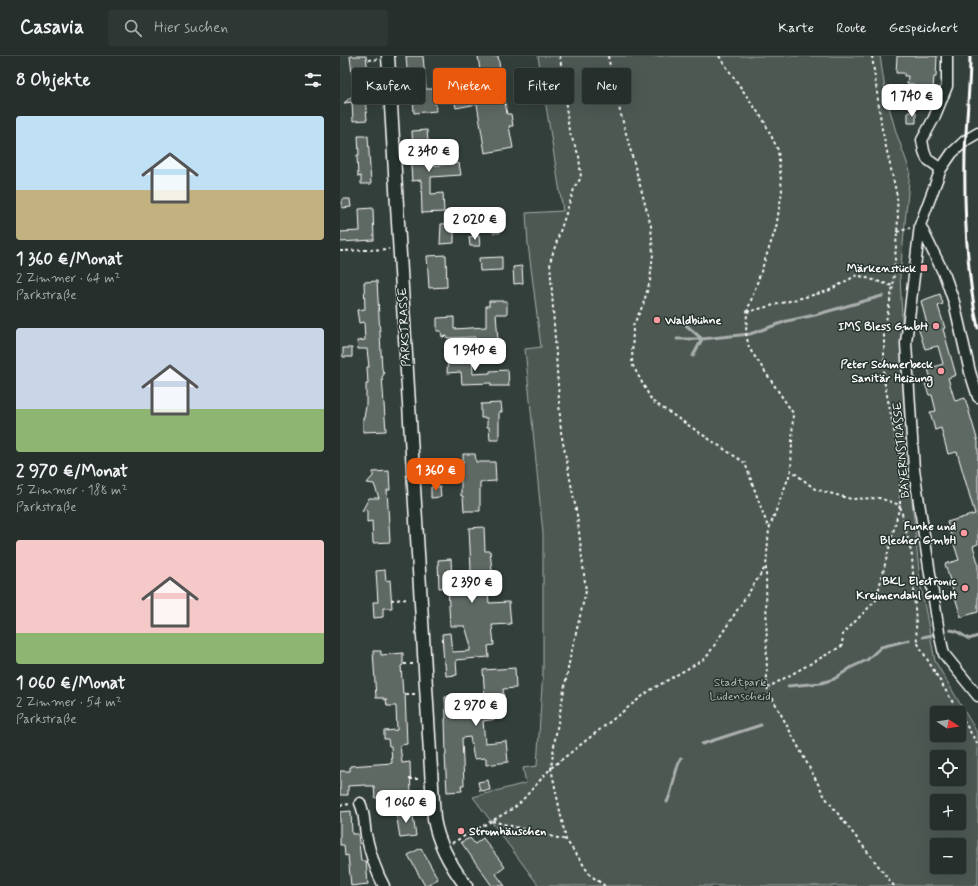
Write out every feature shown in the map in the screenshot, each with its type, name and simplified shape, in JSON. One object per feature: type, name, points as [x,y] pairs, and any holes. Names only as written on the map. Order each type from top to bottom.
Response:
[{"type":"street","name":"PARKSTRASSE","points":[[388,56],[434,820],[442,848],[466,886]]},
{"type":"street","points":[[947,56],[947,86],[934,118],[922,140],[927,159],[941,169],[952,153],[966,140],[978,133]]},
{"type":"street","name":"BAYERNSTRASSE","points":[[941,169],[920,225],[906,343],[914,470],[939,632],[944,654],[978,696]]},
{"type":"street","points":[[920,225],[945,276],[954,302],[970,372],[978,396]]},
{"type":"street","points":[[360,804],[363,810],[369,848],[384,886]]},
{"type":"path","points":[[560,56],[569,131],[579,156],[581,178],[575,186],[550,262],[562,432],[577,515],[586,591],[570,658],[551,768],[566,840],[590,875],[604,886]]},
{"type":"path","points":[[608,56],[617,100],[651,226],[653,254],[650,281],[643,305],[633,326],[632,364],[652,401],[745,463],[769,529]]},
{"type":"path","points":[[719,56],[764,121],[778,150],[782,191],[776,228],[747,312],[746,335],[750,348],[793,413],[791,471],[769,529],[766,566],[767,688],[825,797],[894,886]]},
{"type":"path","points":[[340,251],[400,248]]},
{"type":"path","points":[[747,312],[828,291],[857,275],[892,286]]},
{"type":"path","points":[[767,688],[842,646],[843,634],[876,600],[900,505],[879,498],[851,499],[815,489],[791,471]]},
{"type":"path","points":[[442,848],[518,805],[551,768],[649,691],[706,658],[766,566]]},
{"type":"path","points":[[391,600],[420,598]]},
{"type":"path","points":[[404,664],[412,664]]},
{"type":"path","points":[[406,694],[414,694]]},
{"type":"path","points":[[966,725],[978,745]]},
{"type":"path","points":[[491,821],[566,840]]},
{"type":"green space","name":"Stadtpark Lüdenscheid","points":[[538,56],[880,56],[886,96],[896,132],[910,171],[900,275],[909,470],[920,581],[935,661],[962,706],[930,706],[930,742],[966,742],[966,714],[978,734],[978,886],[539,886],[473,797],[526,783],[523,768],[537,766],[543,670],[543,534],[525,349],[541,347],[528,244],[526,213],[563,211],[546,104],[574,104],[574,68],[540,68]]},
{"type":"shaded area","points":[[498,217],[500,233],[493,233],[491,218]]},
{"type":"building","points":[[350,56],[366,56],[367,68],[352,68],[352,73]]},
{"type":"building","points":[[406,56],[423,56],[424,68],[407,68]]},
{"type":"building","points":[[478,56],[498,56],[500,68],[480,68]]},
{"type":"building","points":[[897,56],[937,56],[936,77],[934,77],[933,88],[914,87],[914,84],[907,84],[908,76],[904,76],[904,73],[896,73]]},
{"type":"building","points":[[425,78],[426,89],[433,89],[433,104],[436,104],[436,111],[414,113],[413,104],[425,104]]},
{"type":"building","points":[[352,96],[352,102],[344,103]]},
{"type":"building","points":[[352,104],[366,104],[367,120],[353,121]]},
{"type":"building","points":[[455,104],[477,104],[456,108]]},
{"type":"building","points":[[477,104],[505,104],[507,114],[511,114],[513,126],[509,126],[513,148],[485,153]]},
{"type":"building","points":[[908,112],[916,112],[916,123],[908,123]]},
{"type":"building","points":[[427,130],[430,166],[459,163],[461,175],[431,177],[431,194],[443,193],[444,212],[422,213],[421,180],[412,181],[410,152],[413,152],[412,131]]},
{"type":"building","points":[[358,136],[368,136],[371,184],[361,184],[361,176],[358,177]]},
{"type":"building","points":[[342,199],[350,199],[351,207],[342,208]]},
{"type":"building","points":[[373,208],[374,240],[340,242],[340,232],[360,231],[359,209]]},
{"type":"building","points":[[454,223],[454,243],[440,244],[441,224]]},
{"type":"building","points":[[479,236],[480,246],[470,246],[469,237]]},
{"type":"building","points":[[446,255],[447,287],[429,288],[427,256]]},
{"type":"building","points":[[502,257],[502,270],[480,271],[479,258]]},
{"type":"building","points":[[522,266],[523,283],[514,284],[513,267]]},
{"type":"building","points":[[377,281],[382,369],[384,374],[382,377],[386,431],[363,432],[363,418],[366,406],[366,384],[368,384],[367,367],[369,367],[367,349],[358,349],[357,341],[365,340],[364,322],[359,323],[357,310],[365,309],[364,282]]},
{"type":"building","points":[[940,294],[943,304],[938,306],[945,328],[943,329],[956,375],[948,378],[955,401],[965,398],[978,442],[978,544],[973,546],[978,563],[978,612],[961,617],[945,564],[959,560],[947,522],[975,514],[957,452],[948,454],[941,428],[935,430],[930,412],[936,411],[932,395],[929,395],[925,384],[932,382],[928,369],[943,364],[938,346],[925,349],[918,327],[927,324],[921,301]]},
{"type":"building","points":[[489,301],[507,301],[507,314],[496,314],[498,340],[486,341],[486,345],[476,346],[475,337],[447,338],[447,336],[442,337],[441,331],[437,331],[437,318],[454,317],[454,329],[486,327],[486,306],[489,306]]},
{"type":"building","points":[[343,348],[352,348],[352,357],[343,357]]},
{"type":"building","points":[[472,354],[473,374],[508,370],[509,386],[491,386],[491,383],[462,384],[461,372],[447,373],[448,355]]},
{"type":"building","points":[[501,403],[502,412],[499,412],[499,440],[490,440],[489,427],[487,427],[487,418],[481,418],[481,404]]},
{"type":"building","points":[[463,454],[475,454],[476,462],[495,462],[496,481],[480,482],[480,511],[464,511],[463,496],[461,496],[461,478],[432,479],[432,463],[441,463],[441,465],[463,464]]},
{"type":"building","points":[[389,471],[390,490],[387,490],[390,542],[373,543],[372,521],[367,522],[367,510],[362,511],[369,498],[379,498],[374,484],[367,483],[373,476],[373,472]]},
{"type":"building","points":[[431,487],[440,487],[441,497],[431,498]]},
{"type":"building","points":[[484,527],[485,551],[490,551],[492,571],[490,581],[487,582],[489,603],[509,602],[511,624],[492,625],[494,645],[488,646],[489,657],[456,660],[457,675],[446,676],[442,634],[450,633],[452,652],[470,651],[470,643],[465,626],[450,626],[448,587],[439,588],[438,560],[451,559],[452,582],[468,582],[468,578],[471,578],[469,528]]},
{"type":"building","points":[[385,570],[386,581],[390,580],[392,608],[383,608],[383,617],[374,618],[373,602],[378,602],[376,571]]},
{"type":"building","points":[[373,651],[381,651],[381,655],[403,653],[403,665],[401,666],[403,694],[405,693],[407,744],[400,745],[402,763],[410,762],[411,796],[375,798],[374,786],[366,785],[348,786],[348,795],[340,795],[340,771],[350,771],[350,766],[392,763],[391,746],[389,746],[388,739],[384,739],[384,731],[397,730],[396,706],[387,706],[386,699],[376,698]]},
{"type":"building","points":[[515,668],[516,688],[503,689],[505,709],[498,710],[496,719],[483,721],[485,743],[506,741],[508,762],[486,765],[486,758],[474,759],[470,737],[462,738],[464,785],[461,785],[462,791],[447,792],[445,755],[445,697],[459,696],[460,711],[480,710],[479,700],[485,700],[483,670]]},
{"type":"building","points":[[488,780],[490,790],[480,791],[478,782]]},
{"type":"building","points":[[412,810],[416,836],[400,838],[396,812]]},
{"type":"building","points":[[351,811],[352,834],[358,834],[361,861],[366,861],[368,884],[351,886],[348,855],[345,856],[344,845],[340,845],[340,812]]},
{"type":"building","points":[[470,838],[475,844],[483,838],[505,867],[496,874],[505,886],[492,886],[461,842]]},
{"type":"building","points":[[421,848],[438,879],[425,886],[408,855]]},
{"type":"waterway","points":[[677,339],[702,339],[750,334],[787,321],[815,315],[882,296]]},
{"type":"waterway","points":[[686,325],[702,339],[693,356]]},
{"type":"waterway","points":[[950,630],[956,631],[969,639],[978,636]]},
{"type":"waterway","points":[[923,637],[932,635]]},
{"type":"waterway","points":[[788,686],[821,683],[834,679],[852,667],[867,660],[881,647],[909,640]]},
{"type":"waterway","points":[[702,744],[761,725]]},
{"type":"waterway","points":[[667,802],[681,758]]},
{"type":"railway","points":[[970,56],[965,154],[965,198],[968,263],[978,328]]},
{"type":"place","name":"Märkenstück","points":[[924,268]]},
{"type":"place","name":"Waldbühne","points":[[657,320]]},
{"type":"place","name":"IMS Bless GmbH","points":[[936,326]]},
{"type":"place","name":"Peter Schmerbeck Sanitär Heizung","points":[[941,371]]},
{"type":"place","name":"Funke und Blecher GmbH","points":[[964,533]]},
{"type":"place","name":"BKL Electronic Kreimendahl GmbH","points":[[965,588]]},
{"type":"place","name":"Stromhäuschen","points":[[461,831]]}]
